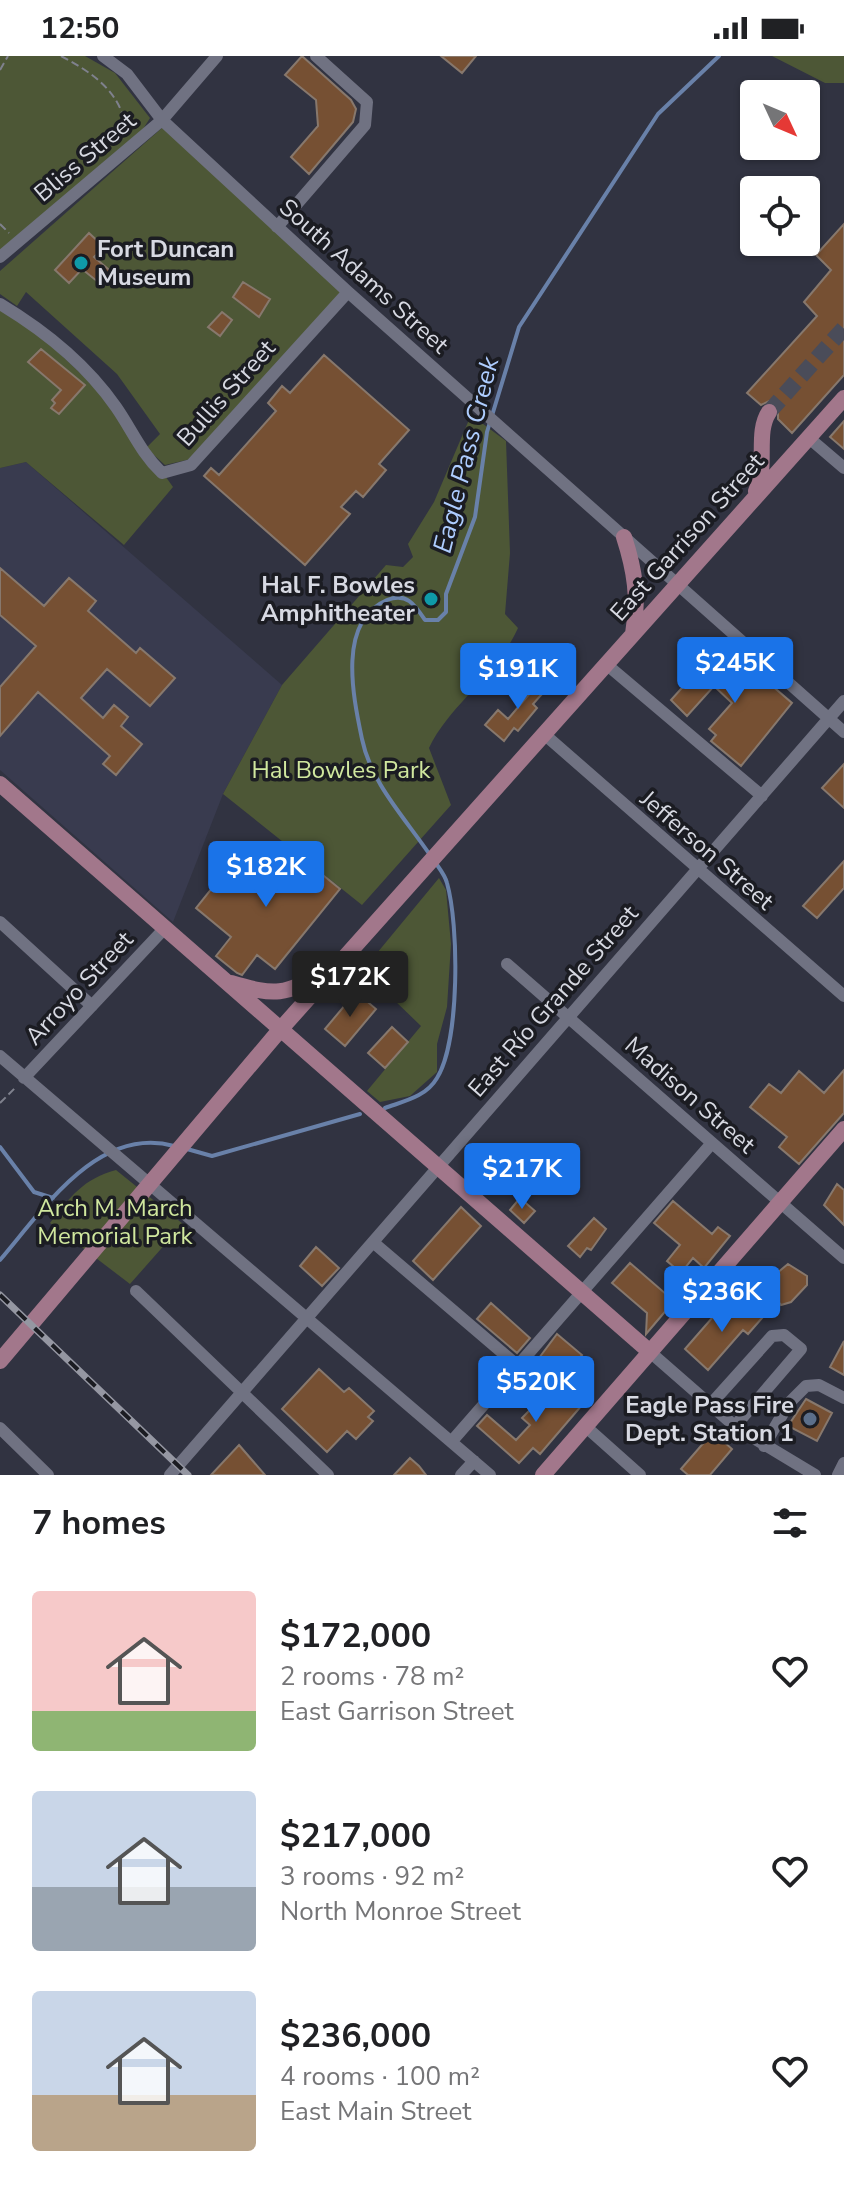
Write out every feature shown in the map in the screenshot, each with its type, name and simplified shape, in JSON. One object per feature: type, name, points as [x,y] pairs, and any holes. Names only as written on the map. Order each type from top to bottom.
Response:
[{"type":"main road","name":"East Garrison Street","points":[[0,1361],[262,1050],[844,398]]},
{"type":"main road","points":[[752,500],[763,472],[763,424],[769,412]]},
{"type":"main road","points":[[624,537],[635,571],[638,603],[633,634]]},
{"type":"main road","points":[[0,784],[279,1031],[650,1352]]},
{"type":"main road","points":[[225,982],[270,994],[298,988],[340,962]]},
{"type":"main road","points":[[543,1475],[844,1129]]},
{"type":"street","name":"South Adams Street","points":[[103,56],[127,74],[162,120],[348,292],[844,732]]},
{"type":"street","name":"Bliss Street","points":[[0,257],[162,120],[217,56]]},
{"type":"street","points":[[277,227],[365,125],[367,102],[316,56]]},
{"type":"street","name":"Bullis Street","points":[[0,304],[74,357],[116,407],[141,453],[162,473],[191,465],[348,292]]},
{"type":"street","points":[[809,438],[844,468]]},
{"type":"street","points":[[606,664],[762,796]]},
{"type":"street","name":"East Río Grande Street","points":[[170,1475],[245,1393],[844,701]]},
{"type":"street","name":"Jefferson Street","points":[[544,734],[695,870],[844,996]]},
{"type":"street","points":[[0,922],[92,1006]]},
{"type":"street","name":"Arroyo Street","points":[[24,1078],[165,928]]},
{"type":"street","name":"Madison Street","points":[[507,964],[844,1258]]},
{"type":"street","points":[[0,1056],[490,1475]]},
{"type":"street","points":[[452,1441],[712,1143]]},
{"type":"street","points":[[374,1243],[518,1366]]},
{"type":"street","points":[[136,1291],[328,1475]]},
{"type":"street","points":[[710,1405],[772,1336],[784,1335],[801,1349],[735,1426]]},
{"type":"street","points":[[650,1352],[735,1426],[815,1475]]},
{"type":"street","points":[[764,1446],[789,1403],[806,1386],[819,1385],[844,1398]]},
{"type":"street","points":[[585,1426],[640,1475]]},
{"type":"street","points":[[0,1428],[48,1475]]},
{"type":"street","points":[[461,1475],[474,1461]]},
{"type":"street","points":[[838,1475],[844,1463]]},
{"type":"path","points":[[0,70],[8,56]]},
{"type":"path","points":[[61,56],[105,83],[125,116],[126,136]]},
{"type":"path","points":[[0,224],[12,235]]},
{"type":"path","points":[[0,1103],[24,1078]]},
{"type":"shaded area","points":[[26,462],[282,685],[223,794],[173,922],[0,770],[0,468]]},
{"type":"green space","points":[[0,56],[85,56],[115,73],[150,118],[133,145],[0,251]]},
{"type":"green space","points":[[772,56],[844,56],[844,83],[819,80]]},
{"type":"green space","points":[[163,127],[345,295],[191,459],[165,465],[146,448],[160,434],[117,374],[26,292],[17,306],[0,294],[0,271]]},
{"type":"green space","points":[[0,310],[21,317],[116,407],[173,487],[124,545],[26,462],[0,468]]},
{"type":"green space","name":"Hal Bowles Park","points":[[471,415],[506,441],[510,553],[505,614],[518,628],[498,661],[449,718],[429,748],[451,805],[362,905],[223,794],[282,685],[386,565],[403,567],[413,557],[408,544],[434,502]]},
{"type":"green space","points":[[439,878],[446,890],[451,944],[447,1007],[437,1044],[437,1072],[410,1096],[380,1102],[367,1091],[421,1026],[363,970]]},
{"type":"green space","name":"Arch M. March Memorial Park","points":[[116,1170],[183,1224],[130,1284],[50,1223],[86,1184]]},
{"type":"building","points":[[302,56],[351,100],[356,109],[353,122],[309,174],[291,157],[318,126],[316,100],[285,75]]},
{"type":"building","points":[[441,56],[476,56],[462,73]]},
{"type":"building","points":[[844,224],[844,375],[792,433],[778,419],[778,405],[769,401],[761,405],[747,393],[817,316],[804,302],[831,270],[817,256],[820,256],[820,251]]},
{"type":"building","name":"Fort Duncan Museum","points":[[89,233],[104,247],[94,257],[114,274],[103,286],[82,269],[69,283],[55,270]]},
{"type":"building","points":[[243,282],[270,299],[259,317],[233,297]]},
{"type":"building","points":[[222,312],[232,320],[220,336],[208,327]]},
{"type":"building","points":[[41,349],[85,385],[59,414],[51,408],[55,403],[52,400],[61,390],[28,362]]},
{"type":"building","points":[[324,355],[409,430],[379,464],[386,470],[363,497],[356,491],[341,507],[350,514],[305,565],[204,476],[211,468],[219,475],[276,411],[268,403],[282,386],[290,393]]},
{"type":"building","points":[[844,421],[844,449],[830,437]]},
{"type":"building","points":[[0,568],[44,606],[69,578],[96,601],[88,611],[136,653],[140,648],[175,678],[150,706],[107,669],[81,698],[103,718],[114,705],[128,717],[121,726],[142,744],[116,775],[103,764],[110,756],[38,692],[0,736],[0,687],[36,646],[0,615]]},
{"type":"building","points":[[717,649],[743,672],[749,666],[792,703],[741,766],[711,741],[716,735],[709,729],[732,703],[714,686],[687,716],[671,700]]},
{"type":"building","points":[[537,674],[550,685],[533,704],[537,708],[518,731],[514,728],[504,741],[485,725],[498,710],[508,719],[531,692],[525,687]]},
{"type":"building","points":[[844,764],[844,808],[822,788]]},
{"type":"building","points":[[291,849],[340,889],[275,969],[257,955],[242,975],[237,973],[216,956],[231,937],[196,908],[237,857],[265,880]]},
{"type":"building","points":[[844,861],[844,888],[817,918],[803,906]]},
{"type":"building","points":[[356,992],[376,1009],[345,1046],[325,1029]]},
{"type":"building","points":[[392,1027],[408,1042],[385,1068],[368,1053]]},
{"type":"building","points":[[844,1070],[844,1113],[799,1164],[779,1147],[787,1137],[750,1107],[769,1084],[781,1093],[799,1071],[824,1093]]},
{"type":"building","points":[[837,1184],[844,1190],[844,1225],[824,1205]]},
{"type":"building","points":[[520,1198],[535,1211],[524,1223],[510,1210]]},
{"type":"building","points":[[673,1201],[712,1234],[718,1227],[730,1236],[704,1268],[693,1258],[681,1273],[667,1261],[680,1245],[654,1223]]},
{"type":"building","points":[[461,1207],[481,1226],[433,1280],[413,1261]]},
{"type":"building","points":[[594,1218],[606,1229],[591,1250],[587,1248],[580,1257],[568,1246]]},
{"type":"building","points":[[316,1247],[339,1268],[322,1286],[300,1266]]},
{"type":"building","points":[[630,1263],[674,1301],[646,1334],[647,1313],[612,1283]]},
{"type":"building","points":[[788,1264],[807,1276],[807,1285],[791,1302],[781,1305],[767,1288],[771,1278]]},
{"type":"building","points":[[741,1300],[762,1318],[748,1334],[743,1330],[708,1370],[685,1349],[719,1310],[727,1317]]},
{"type":"building","points":[[491,1303],[530,1338],[517,1353],[477,1319]]},
{"type":"building","points":[[557,1334],[582,1355],[559,1382],[536,1362]]},
{"type":"building","points":[[844,1341],[844,1375],[830,1367]]},
{"type":"building","points":[[319,1369],[344,1392],[349,1388],[374,1411],[368,1417],[373,1421],[356,1439],[347,1431],[327,1452],[282,1409]]},
{"type":"building","points":[[556,1383],[582,1405],[540,1454],[533,1448],[519,1463],[477,1426],[487,1415],[516,1440],[530,1425],[522,1418]]},
{"type":"building","name":"Eagle Pass Fire Dept. Station 1","points":[[806,1399],[832,1413],[817,1441],[788,1426]]},
{"type":"building","points":[[713,1432],[732,1449],[710,1475],[688,1475],[681,1469]]},
{"type":"building","points":[[239,1445],[265,1475],[211,1475]]},
{"type":"building","points":[[410,1458],[426,1475],[394,1475]]},
{"type":"waterway","name":"Eagle Pass Creek","points":[[430,855],[381,785],[366,755],[358,722],[352,661],[361,625],[371,610],[394,598],[410,601],[425,620],[438,620],[446,612],[446,594],[475,517],[487,432],[519,327],[658,114],[719,56]]},
{"type":"waterway","name":"Eagle Pass Creek","points":[[385,1108],[427,1090],[445,1061],[450,1038],[455,982],[454,926],[447,883],[435,862]]},
{"type":"waterway","name":"Eagle Pass Creek","points":[[187,1149],[212,1156],[360,1114]]},
{"type":"waterway","name":"Eagle Pass Creek","points":[[0,1260],[54,1196],[97,1160],[121,1148],[146,1143],[174,1146]]},
{"type":"waterway","points":[[0,1147],[34,1192],[53,1198]]},
{"type":"tunnel","points":[[769,412],[844,328]]},
{"type":"railway","points":[[0,1295],[188,1475]]},
{"type":"place","name":"Fort Duncan Museum","points":[[81,263]]},
{"type":"place","name":"Hal F. Bowles Amphitheater","points":[[431,599]]},
{"type":"place","name":"Eagle Pass Fire Dept. Station 1","points":[[810,1419]]}]
